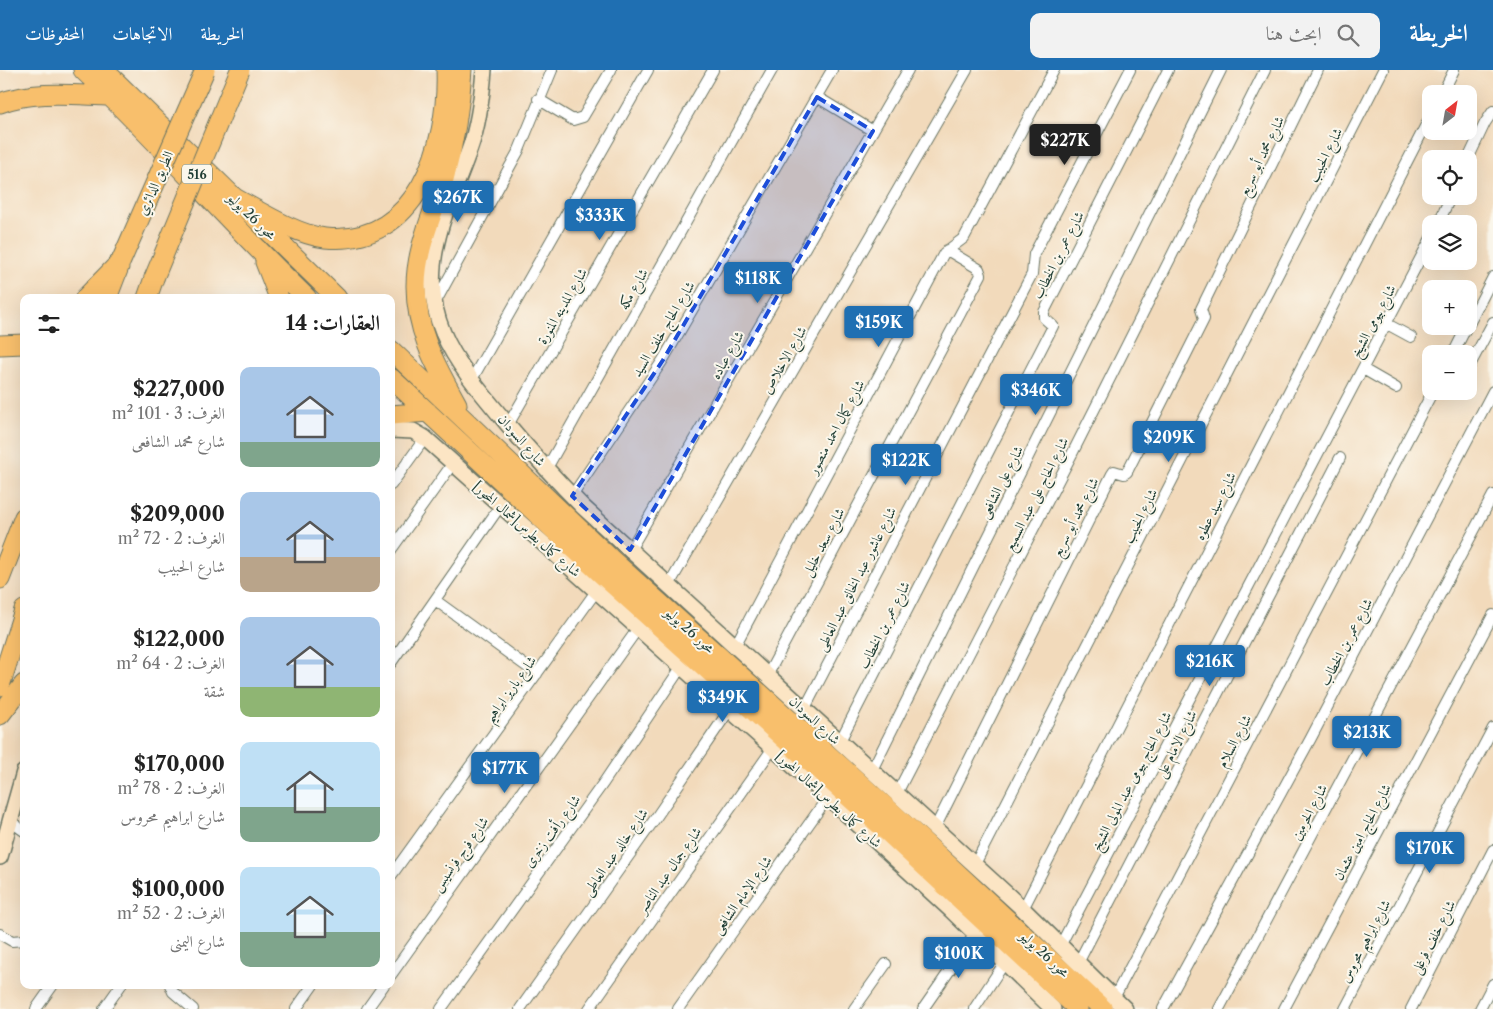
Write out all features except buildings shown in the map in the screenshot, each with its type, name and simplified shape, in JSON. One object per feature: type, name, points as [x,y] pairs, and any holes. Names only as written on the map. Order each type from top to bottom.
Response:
[{"type":"highway","name":"محور 26 يوليو","points":[[83,70],[263,256],[303,294]]},
{"type":"highway","name":"محور 26 يوليو","points":[[104,70],[333,294]]},
{"type":"highway","name":"الطريق الدائري","points":[[109,294],[121,261],[205,70]]},
{"type":"highway","name":"516","points":[[149,294],[154,278],[240,70]]},
{"type":"highway","points":[[231,196],[296,229],[324,238],[353,238],[380,229],[404,212],[421,188],[439,134],[444,105],[446,70]]},
{"type":"highway","points":[[462,70],[454,140],[443,181],[421,246],[416,287],[418,308],[430,353],[464,419]]},
{"type":"highway","points":[[0,103],[24,96],[43,94],[110,96]]},
{"type":"highway","points":[[263,256],[277,294]]},
{"type":"highway","points":[[89,294],[121,261]]},
{"type":"highway","points":[[0,345],[20,344]]},
{"type":"highway","name":"محور 26 يوليو","points":[[395,354],[610,558],[894,814],[1109,1003]]},
{"type":"highway","name":"محور 26 يوليو","points":[[395,382],[599,572],[896,840],[1078,1009]]},
{"type":"highway","points":[[395,415],[428,412]]},
{"type":"highway","points":[[0,579],[20,527]]},
{"type":"highway","points":[[0,686],[20,623]]},
{"type":"highway","points":[[0,714],[20,689]]},
{"type":"street","name":"شارع السودان","points":[[484,70],[482,95],[473,138],[441,225],[434,252],[432,279],[434,303],[442,333],[454,358],[508,425],[572,496],[1023,910],[1078,963],[1109,1003],[1125,1009]]},
{"type":"street","points":[[434,303],[519,150],[538,99],[552,70]]},
{"type":"street","points":[[538,99],[573,120],[578,120],[583,118],[611,70]]},
{"type":"street","points":[[471,380],[648,70]]},
{"type":"street","name":"شارع المدينه المنورة","points":[[508,425],[713,70]]},
{"type":"street","name":"شارع مكه","points":[[547,468],[772,70]]},
{"type":"street","name":"شارع الحاج خلف السيد","points":[[572,496],[663,360],[832,70]]},
{"type":"street","name":"شارع عباده","points":[[630,550],[908,70]]},
{"type":"street","name":"شارع الاخلاص","points":[[669,585],[967,70]]},
{"type":"street","name":"شارع كمال احمد منصور","points":[[735,646],[947,250],[956,246],[964,238],[1054,70]]},
{"type":"street","name":"شارع عاشور عبد الخالق عبد العاطى","points":[[804,710],[1032,274],[1034,254],[1130,70]]},
{"type":"street","name":"شارع عمر بن الخطاب","points":[[839,743],[1053,326],[1044,318],[1044,312],[1168,70]]},
{"type":"street","name":"شارع على الشافعى","points":[[871,772],[1221,70]]},
{"type":"street","name":"شارع الحاج على عبد السميع","points":[[896,795],[1072,454],[1266,70]]},
{"type":"street","name":"شارع محمد أبو سريع","points":[[934,830],[1112,474],[1114,471],[1123,474],[1127,472],[1204,319],[1200,310],[1318,70]]},
{"type":"street","name":"شارع الحبيب","points":[[974,866],[1384,70]]},
{"type":"street","points":[[1446,85],[1454,70]]},
{"type":"street","points":[[816,97],[873,131]]},
{"type":"street","points":[[1472,150],[1493,111]]},
{"type":"street","name":"شارع سيد عطوه","points":[[1023,910],[1422,133]]},
{"type":"street","name":"شارع سعد خليل","points":[[767,676],[981,274],[979,269],[947,250]]},
{"type":"street","name":"شارع بيومى الشيخ","points":[[1338,417],[1422,256]]},
{"type":"street","points":[[1477,308],[1493,278]]},
{"type":"street","points":[[1477,352],[1493,322]]},
{"type":"street","points":[[1387,324],[1411,337]]},
{"type":"street","points":[[1363,369],[1396,388]]},
{"type":"street","name":"شارع عمر بن الخطاب","points":[[1163,1009],[1311,738],[1493,391]]},
{"type":"street","name":"شارع السلام","points":[[1109,1003],[1428,400]]},
{"type":"street","name":"شارع الحاج بيومى عبد المولى الشيخ","points":[[1060,946],[1338,417]]},
{"type":"street","name":"شارع كمال بطرس[شمال المحور]","points":[[395,430],[413,432],[425,438],[598,590],[828,797],[975,934],[1005,962],[1044,1006]]},
{"type":"street","points":[[395,479],[425,438]]},
{"type":"street","name":"شارع الامام على","points":[[1078,963],[1340,458]]},
{"type":"street","points":[[395,544],[453,464]]},
{"type":"street","name":"شارع الحرمين","points":[[1219,1009],[1493,495]]},
{"type":"street","points":[[395,656],[501,505]]},
{"type":"street","name":"شارع باريز ابراهيم","points":[[395,870],[598,590]]},
{"type":"street","points":[[435,600],[537,674]]},
{"type":"street","name":"شارع الحاج امين عثمان","points":[[1284,1009],[1493,615]]},
{"type":"street","name":"شارع فرج فرنسيس","points":[[395,969],[639,627]]},
{"type":"street","name":"شارع رأفت زخرى","points":[[441,1009],[604,782],[682,666]]},
{"type":"street","name":"شارع خالد عبد العاطى","points":[[520,1009],[657,816],[730,709]]},
{"type":"street","name":"شارع ابراهيم محروس","points":[[1345,1009],[1493,728]]},
{"type":"street","name":"شارع جمال عبد الناصر","points":[[589,1009],[772,748]]},
{"type":"street","points":[[1,849],[20,786]]},
{"type":"street","name":"شارع الإمام الشافعى","points":[[678,1009],[828,797]]},
{"type":"street","points":[[10,821],[20,828]]},
{"type":"street","name":"شارع خلف فرغلى","points":[[1411,1009],[1493,850]]},
{"type":"street","points":[[0,934],[12,941],[20,940]]},
{"type":"street","points":[[923,1009],[975,934]]},
{"type":"street","points":[[974,1009],[1005,962]]},
{"type":"street","points":[[854,1009],[886,964]]},
{"type":"street","points":[[1480,1009],[1493,984]]},
{"type":"street","points":[[36,1009],[50,989]]},
{"type":"street","points":[[104,1009],[118,989]]},
{"type":"street","points":[[172,989],[176,995],[193,1009]]},
{"type":"street","points":[[296,1009],[310,989]]},
{"type":"street","points":[[367,1009],[381,989]]},
{"type":"highlighted area","points":[[817,97],[873,131],[630,550],[572,496],[663,360]]}]
